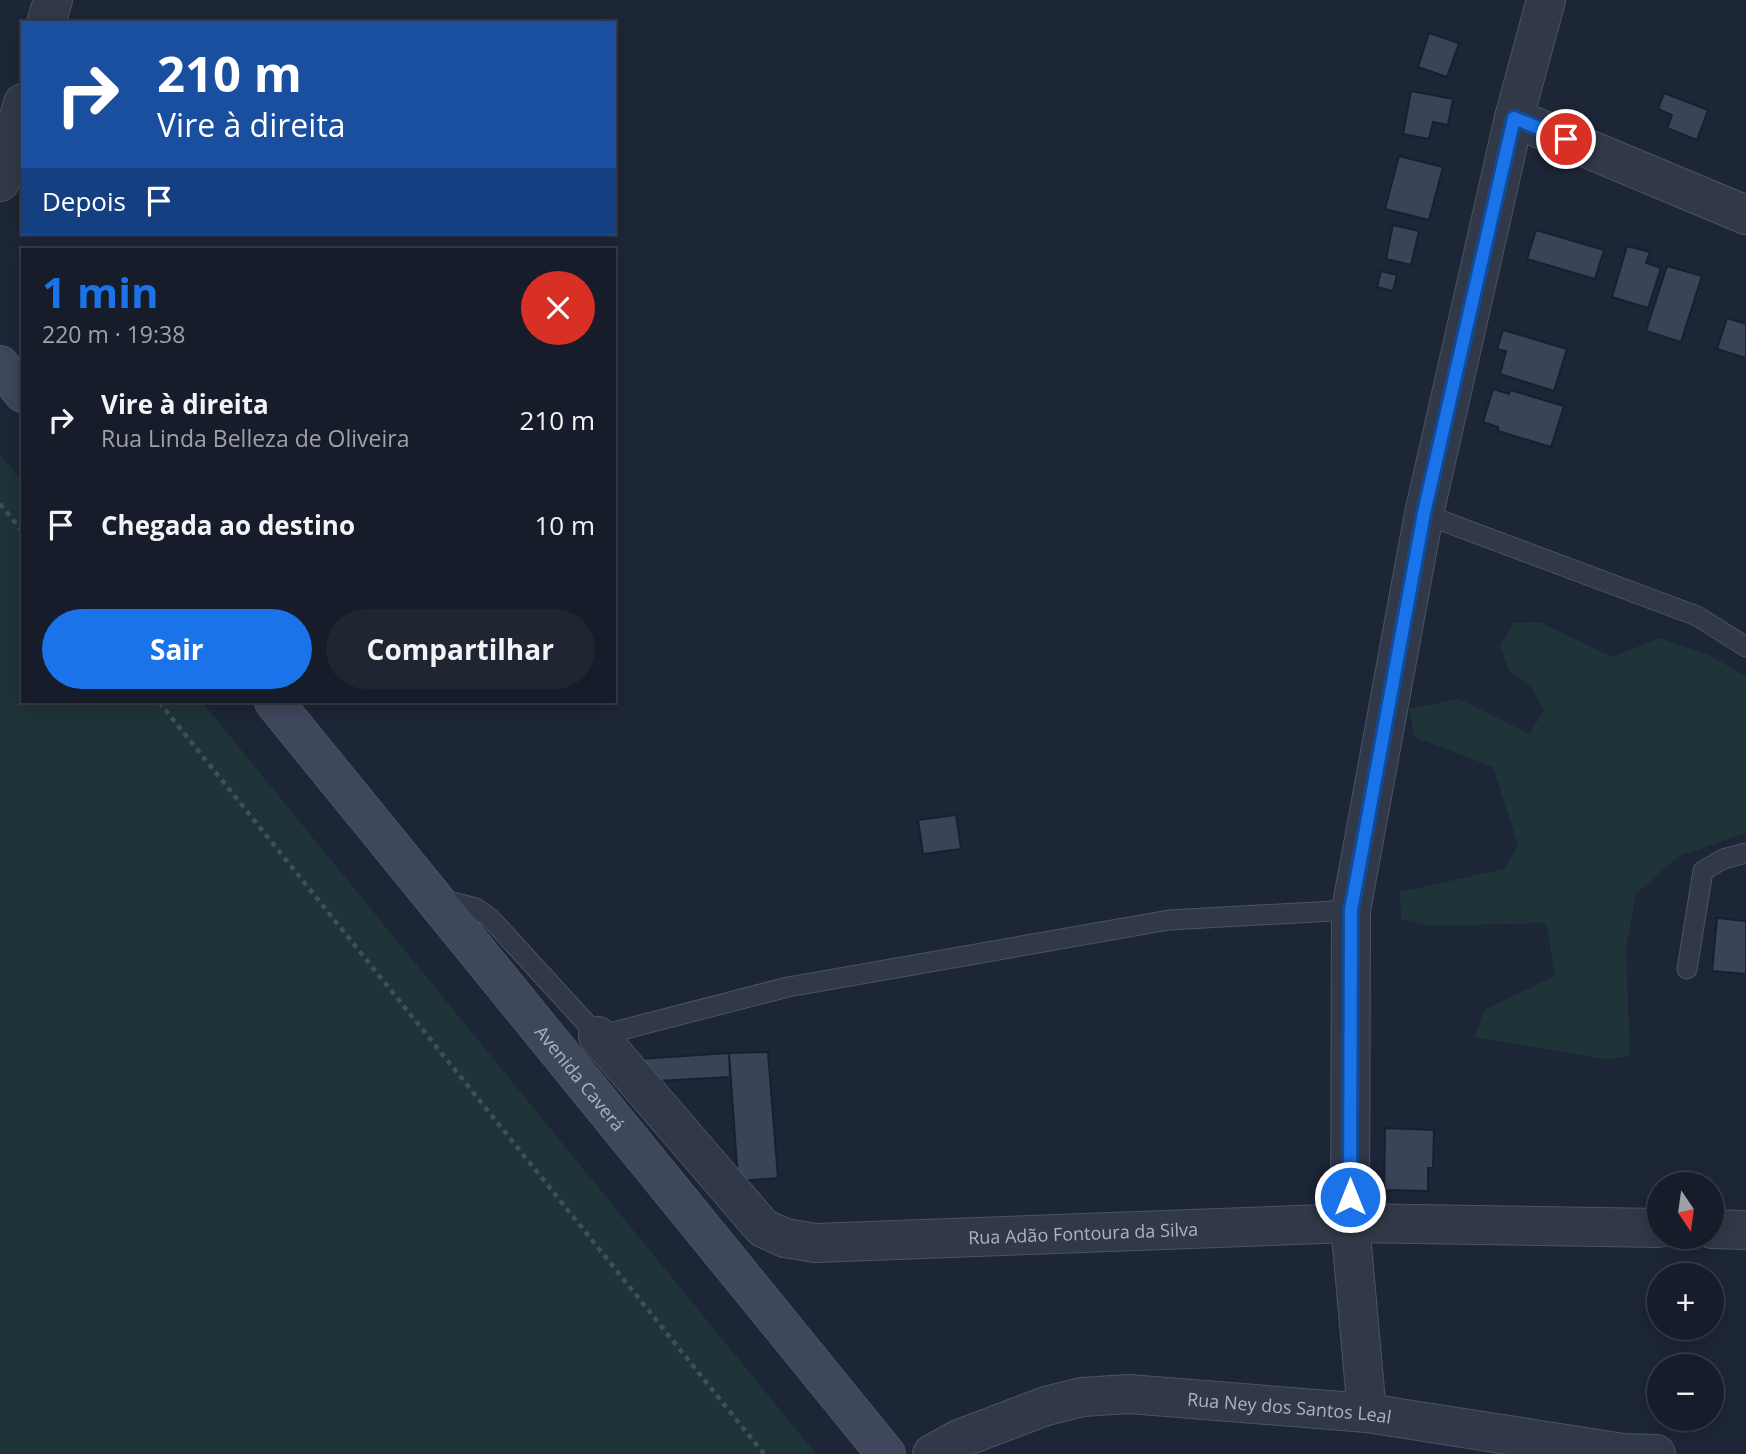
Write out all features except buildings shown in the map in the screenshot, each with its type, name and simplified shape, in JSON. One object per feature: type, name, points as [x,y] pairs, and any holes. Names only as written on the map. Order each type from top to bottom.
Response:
[{"type":"street","points":[[47,21],[53,0]]},
{"type":"street","points":[[1367,1413],[1350,1223],[1351,910],[1424,513],[1514,118],[1546,0]]},
{"type":"street","points":[[0,182],[21,110]]},
{"type":"street","points":[[1514,118],[1746,215]]},
{"type":"street","points":[[0,365],[21,391]]},
{"type":"street","name":"Avenida Caverá","points":[[275,703],[886,1454]]},
{"type":"street","name":"Rua Adão Fontoura da Silva","points":[[598,1036],[763,1228],[785,1238],[815,1243],[1350,1223],[1647,1228]]},
{"type":"street","points":[[1724,1229],[1746,1230]]},
{"type":"street","name":"Rua Ney dos Santos Leal","points":[[932,1454],[959,1440],[1046,1406],[1082,1397],[1129,1394],[1367,1413],[1634,1454]]},
{"type":"lane","points":[[1424,513],[1697,616],[1746,647]]},
{"type":"lane","points":[[1687,969],[1703,871],[1723,859],[1746,853]]},
{"type":"lane","points":[[432,897],[476,908],[490,918],[598,1036],[788,987],[1155,922],[1351,910]]},
{"type":"path","points":[[0,504],[21,530]]},
{"type":"path","points":[[160,703],[764,1454]]},
{"type":"green space","points":[[0,454],[21,480],[21,703],[203,703],[816,1454],[0,1454]]},
{"type":"green space","points":[[1540,622],[1612,657],[1660,638],[1711,656],[1746,677],[1746,833],[1679,856],[1636,894],[1626,948],[1630,1055],[1608,1060],[1475,1037],[1484,1010],[1555,976],[1546,923],[1429,926],[1401,919],[1400,892],[1504,869],[1518,845],[1493,767],[1414,737],[1409,709],[1459,699],[1529,734],[1544,711],[1531,687],[1509,671],[1500,645],[1514,623]]},
{"type":"route","points":[[1350,1197],[1351,910],[1424,513],[1514,118],[1566,139]]}]
